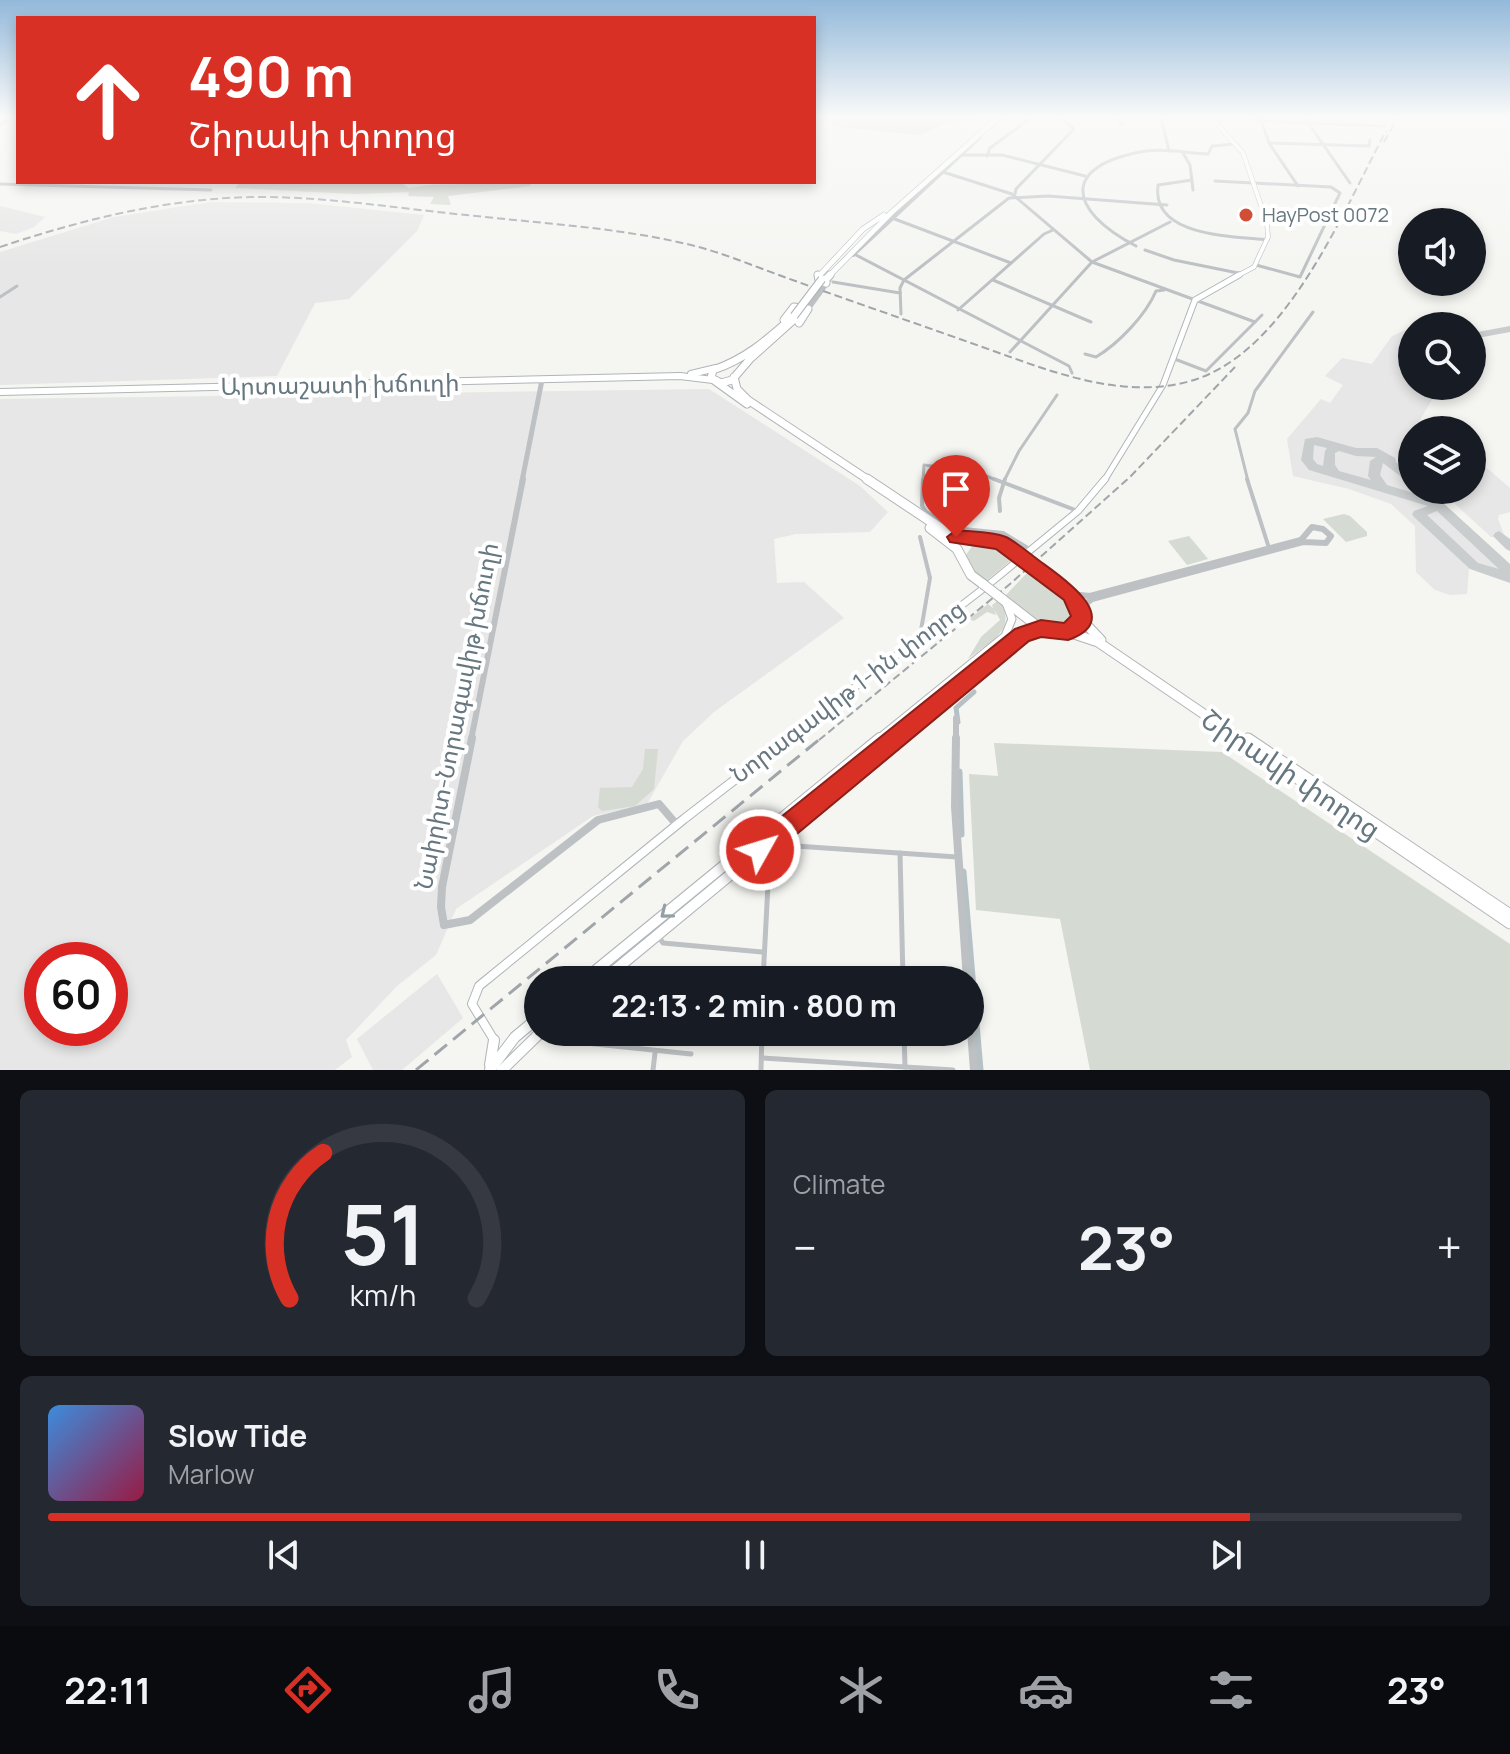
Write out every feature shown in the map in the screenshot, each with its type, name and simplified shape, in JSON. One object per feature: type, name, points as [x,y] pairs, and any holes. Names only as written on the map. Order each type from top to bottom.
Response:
[{"type":"highway","name":"Արտաշատի խճուղի","points":[[890,215],[943,167]]},
{"type":"highway","name":"Արտաշատի խճուղի","points":[[714,381],[727,382],[735,376],[743,363],[796,316],[891,213],[943,167]]},
{"type":"highway","points":[[827,281],[820,281],[818,275],[863,229],[890,215]]},
{"type":"highway","points":[[743,363],[794,307],[808,309]]},
{"type":"highway","points":[[743,363],[786,337],[808,309]]},
{"type":"highway","name":"Արտաշատի խճուղի","points":[[719,368],[743,363]]},
{"type":"highway","points":[[735,376],[732,369],[719,368],[711,374],[714,381],[911,514],[961,554],[971,575],[1041,629]]},
{"type":"highway","name":"Շիրակի փողոց","points":[[735,376],[737,389],[748,400],[948,533],[975,540],[992,540],[1018,555],[1071,594],[1100,639],[1510,915]]},
{"type":"highway","points":[[961,554],[975,540]]},
{"type":"highway","points":[[1068,632],[1082,615]]},
{"type":"highway","name":"Շիրակի փողոց","points":[[1041,629],[1068,632],[1098,642],[1510,923]]},
{"type":"main road","points":[[1195,300],[1256,265],[1268,240],[1267,223],[1247,167]]},
{"type":"main road","name":"Նորագավիթ 1-ին փողոց","points":[[494,1040],[472,1004],[479,986],[677,825],[1031,550],[1099,489],[1163,385],[1195,300]]},
{"type":"main road","name":"Արտաշատի խճուղի","points":[[0,392],[680,376],[719,368]]},
{"type":"main road","name":"Արտաշատի խճուղի","points":[[680,376],[714,381]]},
{"type":"main road","points":[[601,966],[1005,636],[1012,619],[1003,599]]},
{"type":"main road","points":[[620,966],[1022,635],[1041,629]]},
{"type":"main road","points":[[505,1064],[515,1037],[524,1030]]},
{"type":"main road","points":[[494,1040],[515,1037]]},
{"type":"main road","points":[[494,1040],[505,1064]]},
{"type":"main road","points":[[489,1070],[494,1040]]},
{"type":"main road","points":[[489,1070],[505,1064],[527,1046]]},
{"type":"street","name":"Արտաշատի խճուղի","points":[[827,281],[890,215],[948,167]]},
{"type":"street","points":[[1016,197],[1016,189],[1036,167]]},
{"type":"street","points":[[1050,167],[1085,176]]},
{"type":"street","points":[[1094,167],[1085,176],[1082,198],[1091,214],[1136,246]]},
{"type":"street","points":[[1188,167],[1193,190]]},
{"type":"street","points":[[1285,167],[1298,186]]},
{"type":"street","points":[[1340,167],[1350,183]]},
{"type":"street","points":[[943,172],[1016,197],[1092,262],[1255,322]]},
{"type":"street","points":[[1192,180],[1158,185],[1154,197],[1156,204],[1170,222],[1200,230],[1268,240]]},
{"type":"street","points":[[1215,181],[1331,187],[1340,193],[1300,277],[1256,265]]},
{"type":"street","points":[[0,184],[211,190]]},
{"type":"street","points":[[901,314],[900,293],[904,280],[1002,200],[1016,197],[1082,198],[1167,205]]},
{"type":"street","points":[[890,215],[1011,263]]},
{"type":"street","points":[[1010,352],[1092,262],[1170,222]]},
{"type":"street","points":[[958,310],[1044,234],[1053,230]]},
{"type":"street","points":[[1145,250],[1174,260],[1243,274]]},
{"type":"street","points":[[854,254],[1069,366],[1072,373]]},
{"type":"street","points":[[993,280],[1091,322]]},
{"type":"street","points":[[808,309],[827,281],[900,293]]},
{"type":"street","points":[[0,297],[17,286]]},
{"type":"street","points":[[1085,354],[1103,355],[1152,301],[1156,291],[1166,290]]},
{"type":"street","points":[[1270,550],[1255,510],[1235,429],[1248,413],[1255,391],[1313,312]]},
{"type":"street","points":[[1172,358],[1206,371],[1262,315]]},
{"type":"street","name":"Նաիրիտ-Նորագավիթ խճուղի","points":[[542,380],[450,849],[442,898],[441,917],[444,925],[470,920],[598,820],[659,804],[677,825]]},
{"type":"street","points":[[1000,511],[997,502],[1002,482],[1057,395]]},
{"type":"street","points":[[1031,550],[1003,533],[954,528],[926,512],[922,506],[924,465],[976,472],[1078,511]]},
{"type":"street","points":[[1071,594],[1095,595],[1270,550],[1305,541],[1328,543],[1331,536],[1317,527],[1310,528],[1301,540],[1270,550],[1092,599],[1084,605],[1082,615]]},
{"type":"street","points":[[1308,533],[1317,542]]},
{"type":"street","points":[[919,639],[930,578],[920,537]]},
{"type":"street","points":[[956,718],[957,857],[966,966]]},
{"type":"street","points":[[774,838],[781,845],[957,857]]},
{"type":"street","points":[[760,850],[769,865],[763,966]]},
{"type":"street","points":[[900,853],[903,966]]},
{"type":"street","points":[[657,935],[663,943],[763,953]]},
{"type":"street","points":[[606,1046],[691,1054]]},
{"type":"street","points":[[761,1070],[762,1046]]},
{"type":"street","points":[[904,1046],[905,1067]]},
{"type":"street","points":[[972,1046],[974,1070]]},
{"type":"street","points":[[653,1070],[655,1052]]},
{"type":"street","points":[[762,1058],[953,1070]]},
{"type":"shaded area","points":[[238,184],[403,184],[409,188],[530,184],[448,196],[451,205],[430,204],[434,197],[408,196],[409,192],[355,194],[235,188]]},
{"type":"shaded area","points":[[211,202],[307,203],[424,215],[417,231],[349,299],[315,303],[277,376],[0,385],[0,252],[114,217]]},
{"type":"shaded area","points":[[0,206],[45,217],[34,227],[16,234],[0,231]]},
{"type":"shaded area","points":[[1398,333],[1398,400],[1432,400],[1422,416],[1398,416],[1398,504],[1442,504],[1510,568],[1510,582],[1469,568],[1467,594],[1450,595],[1435,590],[1416,572],[1415,526],[1391,504],[1349,489],[1293,476],[1287,439],[1321,399],[1330,403],[1343,385],[1325,376],[1342,358],[1372,364],[1392,336]]},
{"type":"shaded area","points":[[709,389],[860,486],[888,512],[870,532],[796,534],[774,539],[777,583],[804,582],[844,618],[714,712],[683,741],[647,804],[593,816],[456,909],[436,955],[397,986],[346,1040],[352,1057],[335,1070],[0,1070],[0,399]]},
{"type":"shaded area","points":[[1486,468],[1510,488],[1510,512],[1499,515],[1498,519],[1504,535],[1491,537],[1455,504],[1486,504]]},
{"type":"shaded area","points":[[1344,514],[1367,532],[1367,536],[1346,542],[1323,519]]},
{"type":"shaded area","points":[[1189,536],[1208,559],[1187,565],[1168,541]]},
{"type":"shaded area","points":[[987,542],[1015,557],[986,581],[974,573],[966,555],[973,545]]},
{"type":"shaded area","points":[[1034,571],[1068,596],[1075,613],[1068,622],[1060,626],[1040,621],[1005,596],[1026,574]]},
{"type":"shaded area","points":[[999,600],[1006,619],[1004,627],[992,641],[968,659],[981,637],[1000,620],[994,609],[996,615],[987,612],[974,621],[969,619],[988,604],[993,608],[992,605]]},
{"type":"shaded area","points":[[994,743],[1222,752],[1510,944],[1510,1070],[1090,1070],[1060,919],[976,910],[969,774],[998,776]]},
{"type":"shaded area","points":[[645,749],[658,749],[654,789],[635,806],[602,811],[598,807],[600,788],[632,787],[643,769]]},
{"type":"shaded area","points":[[437,974],[463,1018],[402,1070],[373,1070],[357,1039]]},
{"type":"waterway","points":[[958,722],[956,708],[974,692]]},
{"type":"waterway","points":[[959,772],[961,834]]},
{"type":"waterway","points":[[963,872],[980,1070]]},
{"type":"taxiway","points":[[1486,333],[1510,329]]},
{"type":"taxiway","points":[[1384,458],[1377,452],[1356,452],[1317,441],[1309,442],[1307,460],[1313,467],[1398,492]]},
{"type":"taxiway","points":[[1335,473],[1329,466],[1330,451],[1338,447]]},
{"type":"taxiway","points":[[1382,486],[1374,476],[1376,461],[1384,458]]},
{"type":"taxiway","points":[[1384,458],[1391,461]]},
{"type":"taxiway","points":[[1384,458],[1398,469]]},
{"type":"taxiway","points":[[1437,504],[1510,572]]},
{"type":"taxiway","points":[[1439,506],[1418,514],[1474,566],[1510,578]]},
{"type":"taxiway","points":[[1499,536],[1510,546]]},
{"type":"railway","points":[[0,247],[123,213],[186,202],[251,197],[335,201],[584,227],[665,239],[716,252],[1053,372],[1111,385],[1168,386],[1197,379],[1230,362],[1259,338],[1286,308],[1310,273],[1368,167]]},
{"type":"railway","points":[[819,740],[1010,584],[1130,477],[1235,367]]},
{"type":"railway","points":[[416,1070],[821,738]]},
{"type":"place","name":"HayPost 0072","points":[[1246,215]]},
{"type":"route","points":[[760,850],[1022,635],[1041,629],[1068,632],[1081,619],[1080,606],[1071,594],[1001,543],[956,537]]}]
